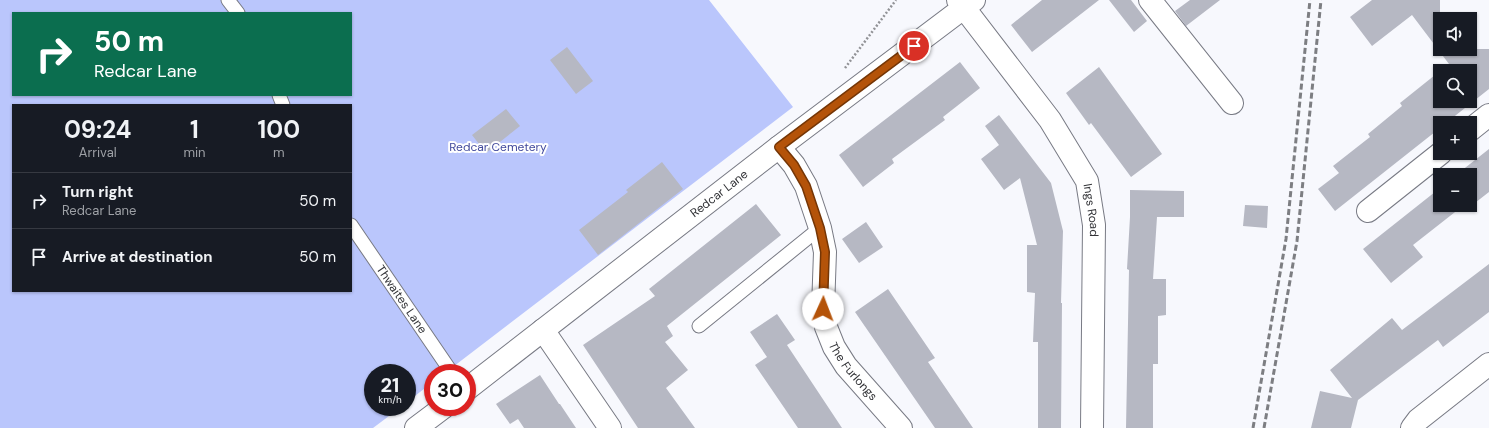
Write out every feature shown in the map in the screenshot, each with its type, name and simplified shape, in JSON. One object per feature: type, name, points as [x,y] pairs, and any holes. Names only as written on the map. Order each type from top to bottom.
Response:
[{"type":"street","points":[[1150,0],[1232,103]]},
{"type":"street","name":"Redcar Lane","points":[[476,382],[965,2]]},
{"type":"street","name":"Ings Road","points":[[965,2],[1050,120],[1087,181],[1094,225],[1092,428]]},
{"type":"street","points":[[1477,124],[1489,115]]},
{"type":"street","name":"The Furlongs","points":[[779,147],[794,165],[806,186],[820,228],[825,252],[823,309],[826,327],[834,348],[846,366],[901,428]]},
{"type":"street","points":[[1368,211],[1433,159]]},
{"type":"street","points":[[543,330],[610,428]]},
{"type":"street","points":[[1412,428],[1418,420],[1489,364]]},
{"type":"street","points":[[416,428],[432,416]]},
{"type":"lane","points":[[228,0],[237,12]]},
{"type":"lane","name":"Thwaites Lane","points":[[352,226],[446,364]]},
{"type":"lane","points":[[699,326],[820,228]]},
{"type":"path","points":[[844,70],[896,0]]},
{"type":"green space","name":"Redcar Cemetery","points":[[0,0],[709,0],[793,107],[457,364],[424,364],[424,389],[416,395],[416,364],[364,364],[364,416],[389,416],[373,428],[0,428]]},
{"type":"building","points":[[1042,0],[1099,0],[1032,52],[1011,25]]},
{"type":"building","points":[[1109,0],[1131,0],[1147,21],[1134,32]]},
{"type":"building","points":[[1190,0],[1220,0],[1186,26],[1175,11]]},
{"type":"building","points":[[1372,0],[1440,0],[1440,12],[1433,12],[1433,43],[1412,15],[1372,46],[1350,17]]},
{"type":"building","points":[[567,47],[593,81],[576,94],[550,60]]},
{"type":"building","points":[[1477,49],[1489,49],[1489,89],[1477,98],[1477,64],[1449,64],[1443,56],[1477,56]]},
{"type":"building","points":[[960,62],[980,88],[943,117],[945,120],[892,159],[894,163],[863,187],[839,155]]},
{"type":"building","points":[[1099,67],[1162,154],[1131,177],[1091,123],[1089,125],[1066,93]]},
{"type":"building","points":[[1433,77],[1433,108],[1465,108],[1455,116],[1433,116],[1433,134],[1335,211],[1318,189],[1339,173],[1333,166],[1370,137],[1368,134],[1402,106],[1400,103]]},
{"type":"building","points":[[506,109],[520,126],[486,153],[472,135]]},
{"type":"building","points":[[999,115],[1051,183],[1063,231],[1061,303],[1061,428],[1038,428],[1038,342],[1033,342],[1035,293],[1027,292],[1027,245],[1037,245],[1020,178],[1004,190],[981,159],[999,145],[985,126]]},
{"type":"building","points":[[1489,149],[1489,192],[1477,201],[1477,168],[1465,168],[1477,160]]},
{"type":"building","points":[[662,162],[683,189],[598,255],[579,230],[628,192],[626,190]]},
{"type":"building","points":[[1130,190],[1184,191],[1184,217],[1157,217],[1153,279],[1166,279],[1166,315],[1158,316],[1158,364],[1153,364],[1153,428],[1126,428],[1129,270],[1127,269]]},
{"type":"building","points":[[1433,194],[1433,212],[1455,212],[1413,245],[1423,257],[1391,283],[1363,249]]},
{"type":"building","points":[[756,204],[781,235],[667,326],[673,336],[665,342],[688,370],[666,388],[695,428],[638,428],[583,345],[655,296],[649,289]]},
{"type":"building","points":[[1245,205],[1268,206],[1267,228],[1243,226]]},
{"type":"building","points":[[866,222],[883,247],[859,263],[842,239]]},
{"type":"building","points":[[1489,264],[1489,312],[1443,347],[1438,340],[1358,400],[1351,428],[1311,428],[1320,391],[1352,398],[1330,370],[1392,318],[1402,330]]},
{"type":"building","points":[[888,289],[935,358],[928,362],[973,428],[935,428],[855,312]]},
{"type":"building","points":[[777,314],[795,340],[787,345],[842,428],[798,428],[755,365],[767,357],[750,332]]},
{"type":"building","points":[[540,375],[576,428],[524,428],[518,419],[510,424],[496,404]]},
{"type":"railway","points":[[1253,428],[1286,239],[1310,0]]},
{"type":"railway","points":[[1264,428],[1297,241],[1321,0]]},
{"type":"route","points":[[823,309],[825,252],[820,228],[806,186],[794,165],[779,147],[914,46]]}]
